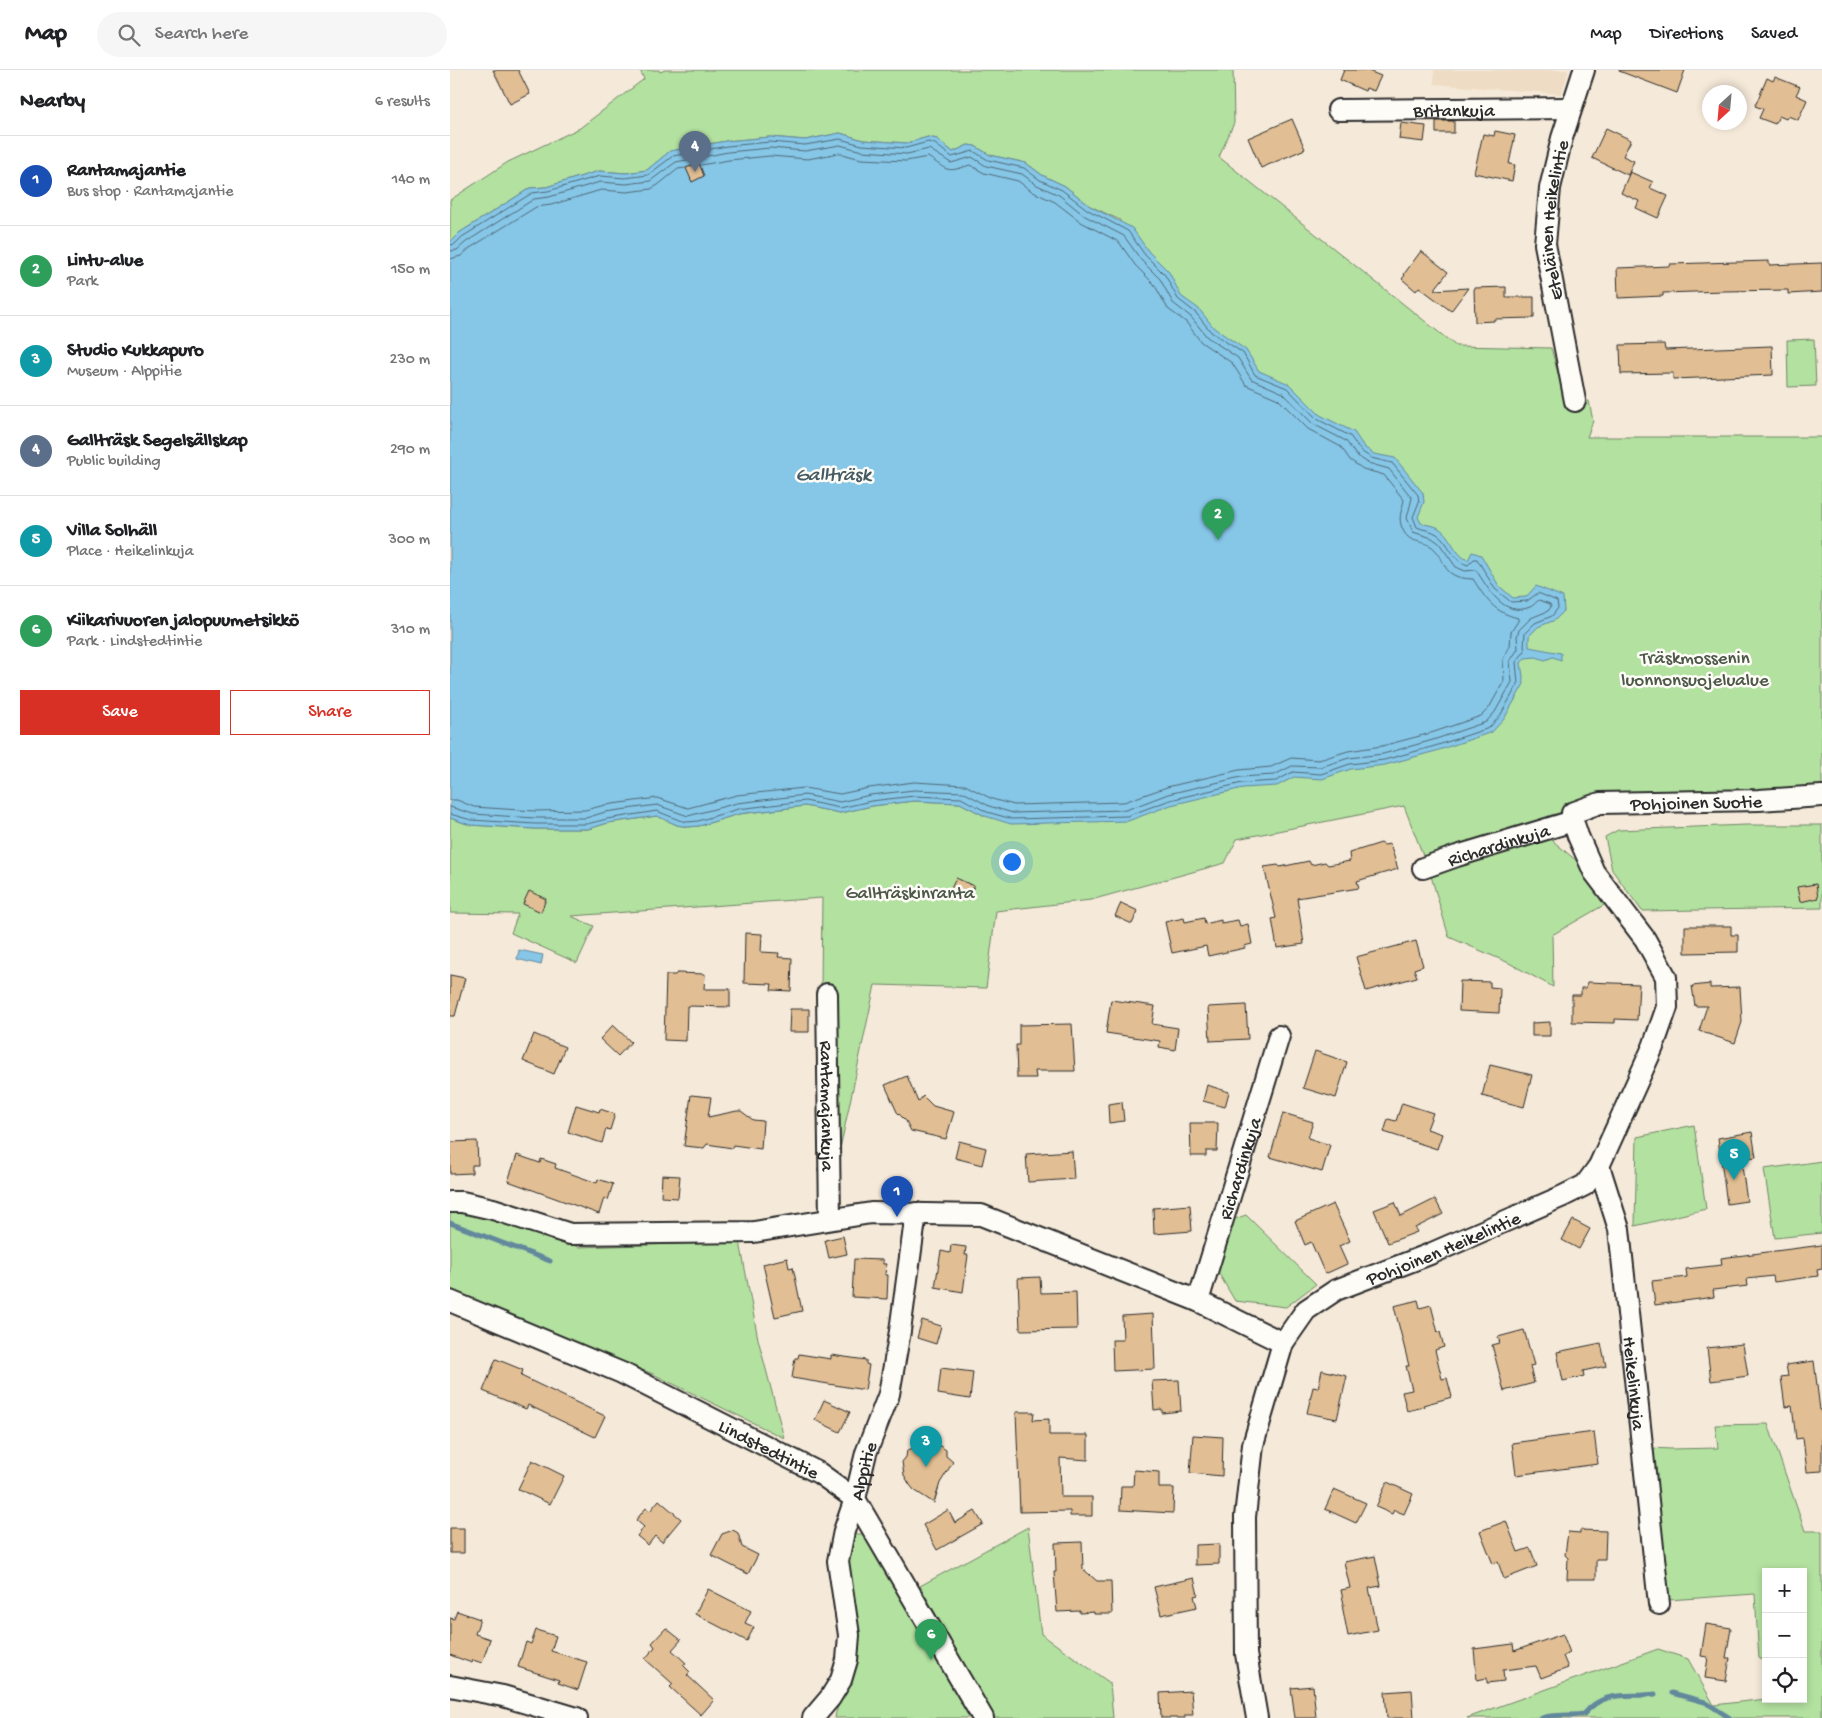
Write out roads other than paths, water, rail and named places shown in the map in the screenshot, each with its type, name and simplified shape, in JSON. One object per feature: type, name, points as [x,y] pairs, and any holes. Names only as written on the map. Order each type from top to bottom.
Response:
[{"type":"street","name":"Eteläinen Heikelintie","points":[[1575,401],[1545,244],[1550,188],[1571,108],[1584,70]]},
{"type":"street","name":"Britankuja","points":[[1338,110],[1571,108]]},
{"type":"street","name":"Pohjoinen Suotie","points":[[1572,817],[1600,803],[1759,800],[1822,796]]},
{"type":"street","name":"Richardinkuja","points":[[1423,868],[1572,817]]},
{"type":"street","name":"Pohjoinen Heikelintie","points":[[1257,1718],[1246,1654],[1245,1517],[1253,1444],[1283,1343],[1306,1310],[1336,1290],[1430,1254],[1585,1184],[1598,1166],[1653,1047],[1667,1007],[1666,977],[1645,939],[1594,872],[1572,817]]},
{"type":"street","name":"Rantamajankuja","points":[[827,994],[830,1219]]},
{"type":"street","name":"Richardinkuja","points":[[1198,1301],[1279,1036]]},
{"type":"street","name":"Heikelinkuja","points":[[1598,1166],[1619,1229],[1659,1604]]},
{"type":"street","points":[[450,1202],[462,1202],[493,1209],[570,1234],[754,1232],[871,1213],[981,1215],[1198,1301],[1283,1343]]},
{"type":"street","name":"Alppitie","points":[[813,1718],[830,1698],[841,1680],[847,1660],[849,1635],[838,1561],[844,1531],[856,1499],[866,1453],[889,1394],[916,1213]]},
{"type":"street","name":"Lindstedtintie","points":[[450,1301],[622,1373],[819,1473],[856,1499],[983,1718]]},
{"type":"street","points":[[450,1686],[503,1696],[577,1718]]},
{"type":"water","name":"Gallträsk","points":[[840,133],[863,140],[907,143],[928,137],[937,139],[953,152],[968,145],[975,146],[990,155],[1026,163],[1042,175],[1065,186],[1090,206],[1132,228],[1149,252],[1169,272],[1181,296],[1199,309],[1214,328],[1246,350],[1259,371],[1289,384],[1320,415],[1354,432],[1364,447],[1374,454],[1395,458],[1423,493],[1424,502],[1418,517],[1421,523],[1442,530],[1459,554],[1468,560],[1472,552],[1481,555],[1499,586],[1513,598],[1526,597],[1536,586],[1563,597],[1564,611],[1555,620],[1538,627],[1529,636],[1529,647],[1561,653],[1561,660],[1553,657],[1545,660],[1536,657],[1525,658],[1521,663],[1524,684],[1504,719],[1492,732],[1436,751],[1385,765],[1351,769],[1322,779],[1294,777],[1277,786],[1243,788],[1171,805],[1128,821],[1011,824],[985,816],[960,803],[914,801],[872,806],[840,813],[805,806],[739,814],[699,826],[688,827],[677,825],[657,816],[608,823],[588,829],[535,829],[470,825],[450,818],[450,242],[459,233],[530,188],[546,187],[599,171],[626,173],[647,170],[670,151],[726,141],[770,137],[805,140]]},
{"type":"water","points":[[519,950],[543,955],[541,965],[517,959]]},
{"type":"waterway","points":[[450,1223],[550,1261]]},
{"type":"waterway","points":[[1672,1693],[1705,1702],[1730,1718]]},
{"type":"waterway","points":[[1542,1718],[1584,1714],[1600,1701],[1617,1696],[1655,1694]]},
{"type":"place","name":"Gallträsk Segelsällskap","points":[[695,172]]},
{"type":"place","name":"Lintu-alue","points":[[1218,540]]},
{"type":"place","name":"Villa Solhäll","points":[[1734,1180]]},
{"type":"place","name":"Rantamajantie","points":[[897,1217]]},
{"type":"place","name":"Studio Kukkapuro","points":[[926,1467]]},
{"type":"place","name":"Kiikarivuoren jalopuumetsikkö","points":[[931,1660]]},
{"type":"park label","name":"Träskmossenin luonnonsuojelualue","points":[[1695,667]]},
{"type":"park label","name":"Gallträskinranta","points":[[910,891]]}]
